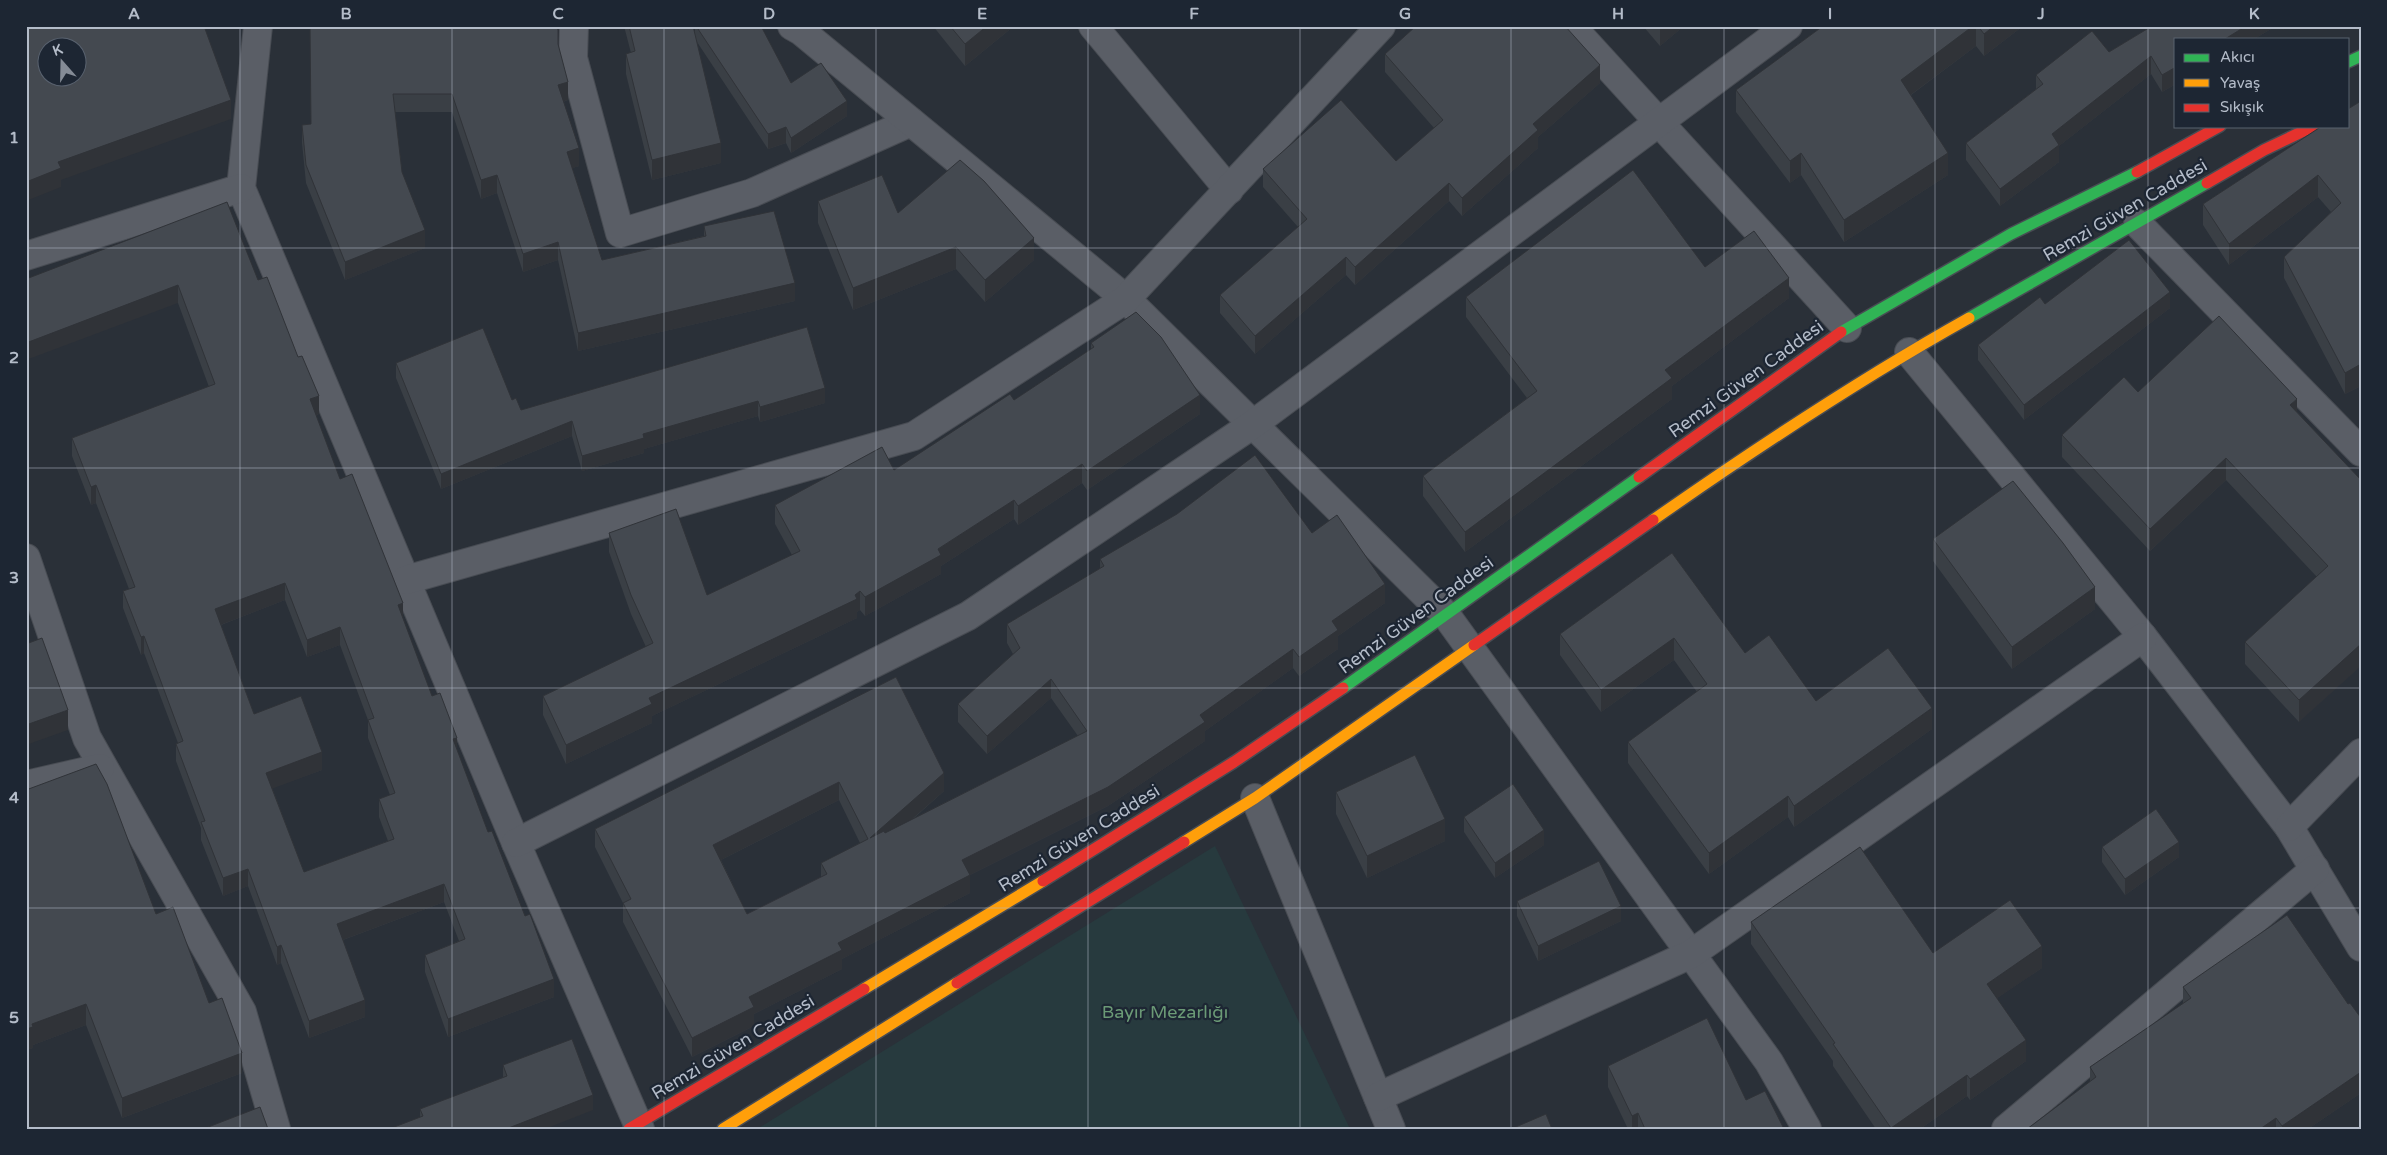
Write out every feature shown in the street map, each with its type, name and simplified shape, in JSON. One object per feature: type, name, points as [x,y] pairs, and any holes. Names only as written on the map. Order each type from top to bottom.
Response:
[{"type":"main road","name":"Remzi Güven Caddesi","points":[[636,1127],[995,911],[1234,762],[1356,680],[1847,328],[2011,234],[2111,186],[2216,128]]},
{"type":"main road","name":"Remzi Güven Caddesi","points":[[723,1129],[1255,798],[1755,449],[1909,352],[2138,224],[2264,150],[2310,128]]},
{"type":"street","points":[[258,26],[241,188],[636,1127]]},
{"type":"street","points":[[574,26],[573,58],[620,232],[752,193],[911,122]]},
{"type":"street","points":[[792,26],[801,31],[1126,299],[1446,615],[1769,1062],[1807,1129]]},
{"type":"street","points":[[1093,26],[1228,190]]},
{"type":"street","points":[[406,580],[914,436],[1126,299],[1381,26]]},
{"type":"street","points":[[1572,26],[1658,123],[1847,328]]},
{"type":"street","points":[[516,843],[968,616],[1252,425],[1788,26]]},
{"type":"street","points":[[26,256],[241,188]]},
{"type":"street","points":[[2138,224],[2361,452]]},
{"type":"street","points":[[1909,352],[2143,637],[2289,827],[2361,948]]},
{"type":"street","points":[[26,558],[87,738],[242,1012],[276,1129]]},
{"type":"street","points":[[1378,1097],[1691,954],[2143,637]]},
{"type":"street","points":[[2289,827],[2361,753]]},
{"type":"street","points":[[26,784],[103,767]]},
{"type":"street","points":[[1255,798],[1391,1129]]},
{"type":"street","points":[[2006,1129],[2315,870]]},
{"type":"green space","name":"Bayır Mezarlığı","points":[[1215,846],[1350,1129],[757,1129]]},
{"type":"building","points":[[26,26],[204,26],[231,100],[58,162],[61,168],[26,182]]},
{"type":"building","points":[[310,26],[556,26],[558,30],[558,44],[568,82],[558,85],[579,148],[567,152],[602,260],[706,236],[704,226],[774,211],[795,283],[578,333],[558,242],[523,254],[497,175],[481,180],[452,94],[393,94],[402,172],[425,230],[345,262],[306,165],[302,125],[311,124]]},
{"type":"building","points":[[629,26],[693,26],[721,143],[652,160],[626,54],[635,51]]},
{"type":"building","points":[[696,26],[761,26],[791,83],[821,63],[847,101],[791,138],[786,127],[768,134]]},
{"type":"building","points":[[950,26],[987,26],[965,44]]},
{"type":"building","points":[[1416,26],[1565,26],[1600,65],[1533,124],[1538,130],[1462,198],[1449,183],[1355,267],[1346,257],[1255,336],[1220,295],[1307,219],[1263,169],[1341,100],[1396,161],[1443,120],[1385,54]]},
{"type":"building","points":[[1823,26],[1973,26],[1901,80],[1948,153],[1844,220],[1801,153],[1790,161],[1736,90]]},
{"type":"building","points":[[1978,26],[1994,26],[1984,34]]},
{"type":"building","points":[[2152,26],[2246,26],[2227,38],[2174,38],[2174,68],[2162,75],[2151,56],[2052,134],[2059,145],[2000,189],[1966,143],[2043,84],[2036,75],[2092,31],[2109,52]]},
{"type":"building","points":[[2361,101],[2361,364],[2345,373],[2284,257],[2341,203],[2318,175],[2229,244],[2203,204],[2319,128],[2350,128],[2350,108]]},
{"type":"building","points":[[960,160],[984,181],[1034,238],[985,280],[956,247],[853,288],[818,201],[882,175],[898,213]]},
{"type":"building","points":[[1633,170],[1705,267],[1754,231],[1789,278],[1665,370],[1672,378],[1465,532],[1423,476],[1537,391],[1466,297]]},
{"type":"building","points":[[227,202],[258,280],[267,277],[298,357],[302,356],[319,396],[310,399],[340,479],[352,474],[403,603],[398,605],[432,696],[440,693],[457,738],[453,739],[488,832],[492,831],[525,916],[530,914],[554,979],[448,1019],[425,955],[465,939],[444,884],[337,924],[365,1000],[309,1021],[281,945],[277,947],[248,869],[223,878],[201,822],[205,821],[176,744],[183,741],[144,636],[141,637],[123,591],[135,587],[96,485],[91,487],[72,438],[215,384],[178,285],[26,343],[26,279]],"holes":[[[285,583],[307,640],[340,627],[374,718],[368,720],[395,793],[379,799],[394,839],[304,872],[266,773],[322,752],[301,696],[254,714],[215,609]]]},
{"type":"building","points":[[2129,240],[2170,292],[2024,405],[1978,345],[2040,297],[2045,304]]},
{"type":"building","points":[[1136,312],[1161,337],[1200,395],[1087,471],[1082,464],[1018,506],[1014,500],[938,549],[941,555],[865,597],[860,591],[855,595],[857,599],[649,698],[652,704],[566,745],[543,696],[653,643],[631,595],[609,533],[676,509],[707,595],[800,551],[775,505],[882,447],[894,470],[1010,394],[1014,400],[1094,347],[1091,343]]},
{"type":"building","points":[[2219,316],[2297,399],[2290,405],[2361,480],[2361,644],[2299,700],[2245,642],[2328,566],[2226,458],[2150,529],[2062,435],[2124,377],[2138,392]]},
{"type":"building","points":[[807,327],[825,388],[760,407],[758,401],[643,434],[644,438],[582,456],[572,421],[441,474],[396,363],[483,328],[512,400],[516,398],[521,410]]},
{"type":"building","points":[[1255,455],[1312,533],[1337,515],[1385,584],[1332,621],[1338,630],[1299,657],[1293,649],[1200,715],[1205,722],[1108,787],[962,860],[970,875],[838,943],[842,950],[749,997],[754,1007],[692,1038],[623,903],[631,899],[595,829],[896,677],[944,773],[870,838],[884,831],[885,833],[1087,731],[1051,679],[987,736],[958,704],[1020,648],[1007,624],[1104,566],[1100,559],[1177,514]],"holes":[[[839,782],[868,839],[821,863],[827,874],[747,914],[713,845]]]},
{"type":"building","points":[[2013,481],[2063,543],[2095,587],[2012,647],[1933,539]]},
{"type":"building","points":[[1672,553],[1745,653],[1769,635],[1816,701],[1888,648],[1932,708],[1794,806],[1788,796],[1709,853],[1628,742],[1707,684],[1674,638],[1601,690],[1560,634]]},
{"type":"building","points":[[42,638],[68,710],[26,725],[26,644]]},
{"type":"building","points":[[1415,755],[1445,819],[1367,856],[1336,792]]},
{"type":"building","points":[[96,764],[107,784],[156,914],[173,907],[209,1003],[222,998],[242,1053],[122,1098],[86,1004],[32,1024],[33,1027],[26,1029],[26,790]]},
{"type":"building","points":[[1513,784],[1544,830],[1495,863],[1464,817]]},
{"type":"building","points":[[2156,809],[2179,842],[2125,879],[2102,847]]},
{"type":"building","points":[[1860,847],[1933,953],[2010,900],[2042,946],[1987,984],[2026,1040],[1970,1079],[1967,1075],[1891,1128],[1751,922]]},
{"type":"building","points":[[1599,861],[1621,906],[1538,946],[1517,901]]},
{"type":"building","points":[[2287,915],[2348,1004],[2350,1003],[2361,1018],[2361,1072],[2282,1126],[2276,1118],[2260,1129],[2027,1129],[2096,1077],[2090,1067],[2191,998],[2183,987]]},
{"type":"building","points":[[1707,1018],[1746,1100],[1765,1091],[1784,1129],[1645,1129],[1638,1113],[1632,1116],[1608,1066]]},
{"type":"building","points":[[572,1039],[593,1095],[506,1129],[389,1129],[423,1116],[420,1109],[507,1076],[503,1065]]},
{"type":"building","points":[[260,1107],[268,1129],[203,1129]]},
{"type":"building","points":[[1546,1114],[1552,1129],[1511,1129]]},
{"type":"traffic: fast","points":[[2350,61],[2361,56]]},
{"type":"traffic: fast","points":[[1841,332],[2011,234],[2137,172]]},
{"type":"traffic: fast","points":[[1969,318],[2207,183]]},
{"type":"traffic: fast","points":[[1343,688],[1639,477]]},
{"type":"traffic: slow","points":[[1653,520],[1809,415],[1888,365],[1969,318]]},
{"type":"traffic: slow","points":[[1184,842],[1255,798],[1474,645]]},
{"type":"traffic: slow","points":[[864,989],[1043,881]]},
{"type":"traffic: slow","points":[[723,1129],[957,983]]},
{"type":"traffic: jam","points":[[2137,172],[2216,128]]},
{"type":"traffic: jam","points":[[2207,183],[2264,150],[2310,128]]},
{"type":"traffic: jam","points":[[1639,477],[1841,332]]},
{"type":"traffic: jam","points":[[1474,645],[1653,520]]},
{"type":"traffic: jam","points":[[1043,881],[1234,762],[1343,688]]},
{"type":"traffic: jam","points":[[957,983],[1184,842]]},
{"type":"traffic: jam","points":[[629,1129],[864,989]]}]
